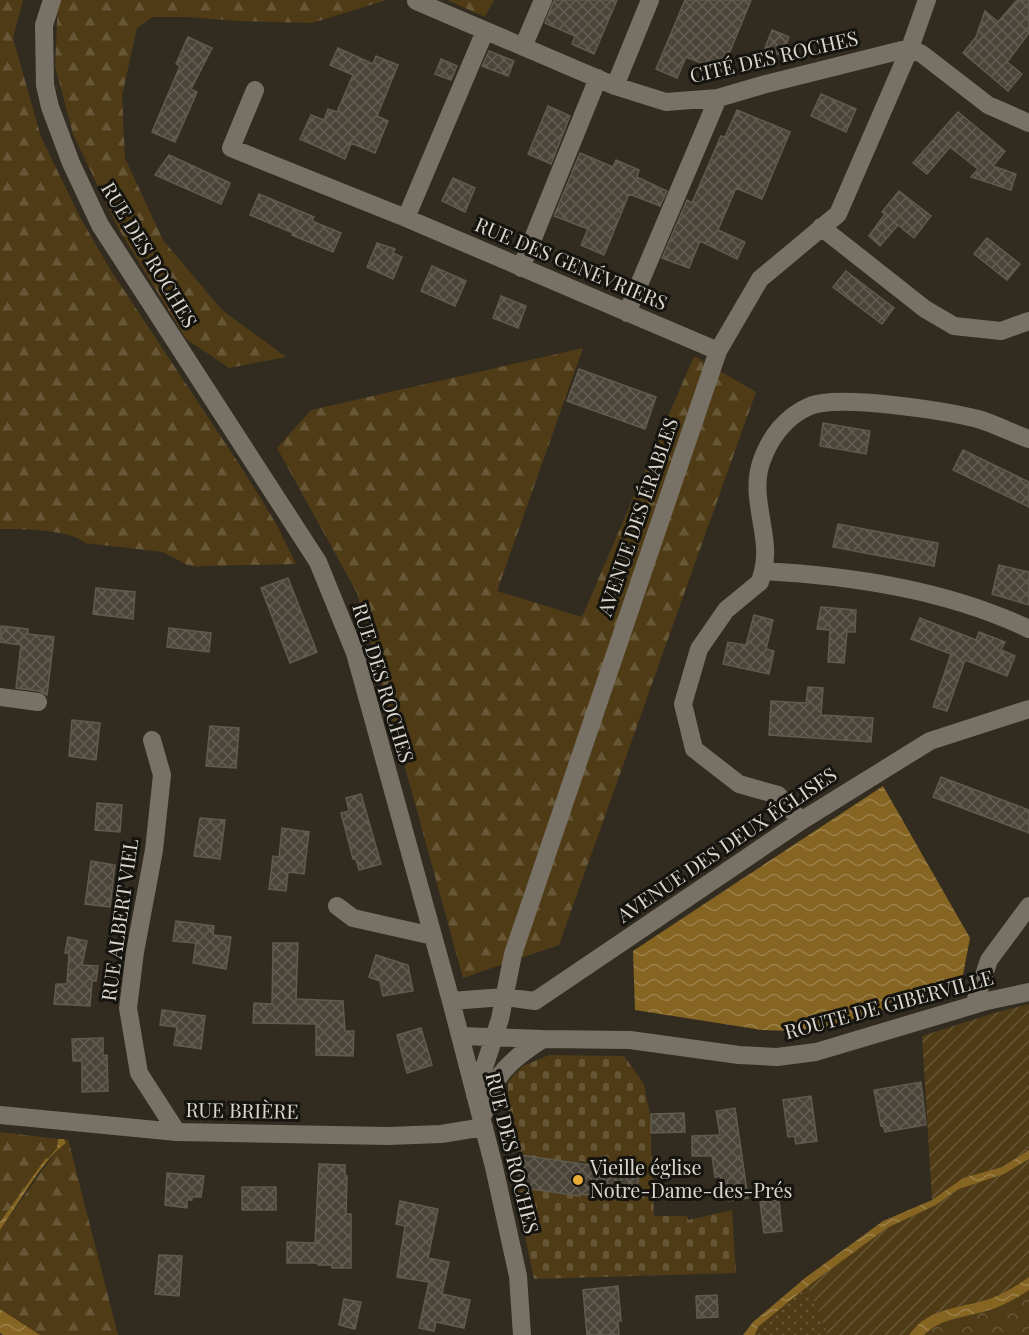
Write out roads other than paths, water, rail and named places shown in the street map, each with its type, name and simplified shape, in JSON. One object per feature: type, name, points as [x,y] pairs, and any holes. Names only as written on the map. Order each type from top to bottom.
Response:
[{"type":"street","name":"RUE DES ROCHES","points":[[52,0],[44,25],[45,85],[50,107],[70,163],[100,225],[318,562],[355,653],[476,1095],[518,1276],[522,1335]]},
{"type":"street","points":[[524,47],[543,0]]},
{"type":"street","points":[[615,86],[650,0]]},
{"type":"street","name":"AVENUE DES ÉRABLES","points":[[476,1095],[500,1019],[513,954],[718,351],[760,279],[838,214],[910,48],[927,0]]},
{"type":"street","name":"CITÉ DES ROCHES","points":[[416,1],[615,86],[666,102],[718,98],[910,48]]},
{"type":"street","points":[[406,218],[485,31]]},
{"type":"street","points":[[910,48],[922,54],[988,105],[1029,123]]},
{"type":"street","points":[[521,268],[598,78]]},
{"type":"street","name":"RUE DES GENÉVRIERS","points":[[255,90],[231,148],[406,218],[718,351]]},
{"type":"street","points":[[627,313],[718,98]]},
{"type":"street","points":[[821,227],[925,309],[954,326],[1001,331],[1029,321]]},
{"type":"street","points":[[801,821],[778,795],[739,784],[694,749],[683,704],[699,649],[726,610],[760,582],[767,556],[757,488],[761,463],[780,426],[812,405],[836,401],[908,407],[979,420],[1029,439]]},
{"type":"street","points":[[763,571],[815,574],[918,591],[997,614],[1029,629]]},
{"type":"street","points":[[0,698],[38,702]]},
{"type":"street","name":"AVENUE DES DEUX ÉGLISES","points":[[451,1000],[504,997],[535,1001],[801,821],[930,741],[1029,709]]},
{"type":"street","name":"RUE ALBERT VIEL","points":[[152,740],[162,775],[154,849],[135,952],[128,1008],[139,1073],[177,1132]]},
{"type":"street","points":[[337,906],[354,918],[433,936]]},
{"type":"street","points":[[974,1005],[989,960],[1029,906]]},
{"type":"street","name":"ROUTE DE GIBERVILLE","points":[[460,1036],[630,1040],[739,1055],[777,1057],[816,1052],[974,1005],[1029,992]]},
{"type":"street","points":[[483,1124],[488,1095],[494,1083],[522,1052],[543,1039]]},
{"type":"street","name":"RUE BRIÈRE","points":[[0,1115],[177,1132],[388,1136],[441,1134],[483,1124]]},
{"type":"water","points":[[883,786],[970,938],[960,985],[832,1026],[790,1031],[762,1030],[635,1010],[633,951]]},
{"type":"water","points":[[58,1139],[64,1139],[66,1143],[40,1171],[0,1230],[0,1222],[46,1158],[48,1159],[57,1148]]},
{"type":"water","points":[[1029,1150],[1029,1159],[1004,1174],[959,1189],[936,1205],[887,1228],[808,1286],[758,1327],[755,1335],[743,1335],[753,1322],[805,1278],[883,1221],[932,1200],[963,1178],[1002,1167]]},
{"type":"water","points":[[1029,1277],[1029,1290],[1008,1302],[992,1309],[945,1322],[924,1335],[909,1335],[917,1326],[936,1313],[992,1298]]},
{"type":"water","points":[[0,1309],[40,1335],[3,1335],[0,1333]]},
{"type":"place","name":"Vieille église Notre-Dame-des-Prés","points":[[578,1180]]}]
